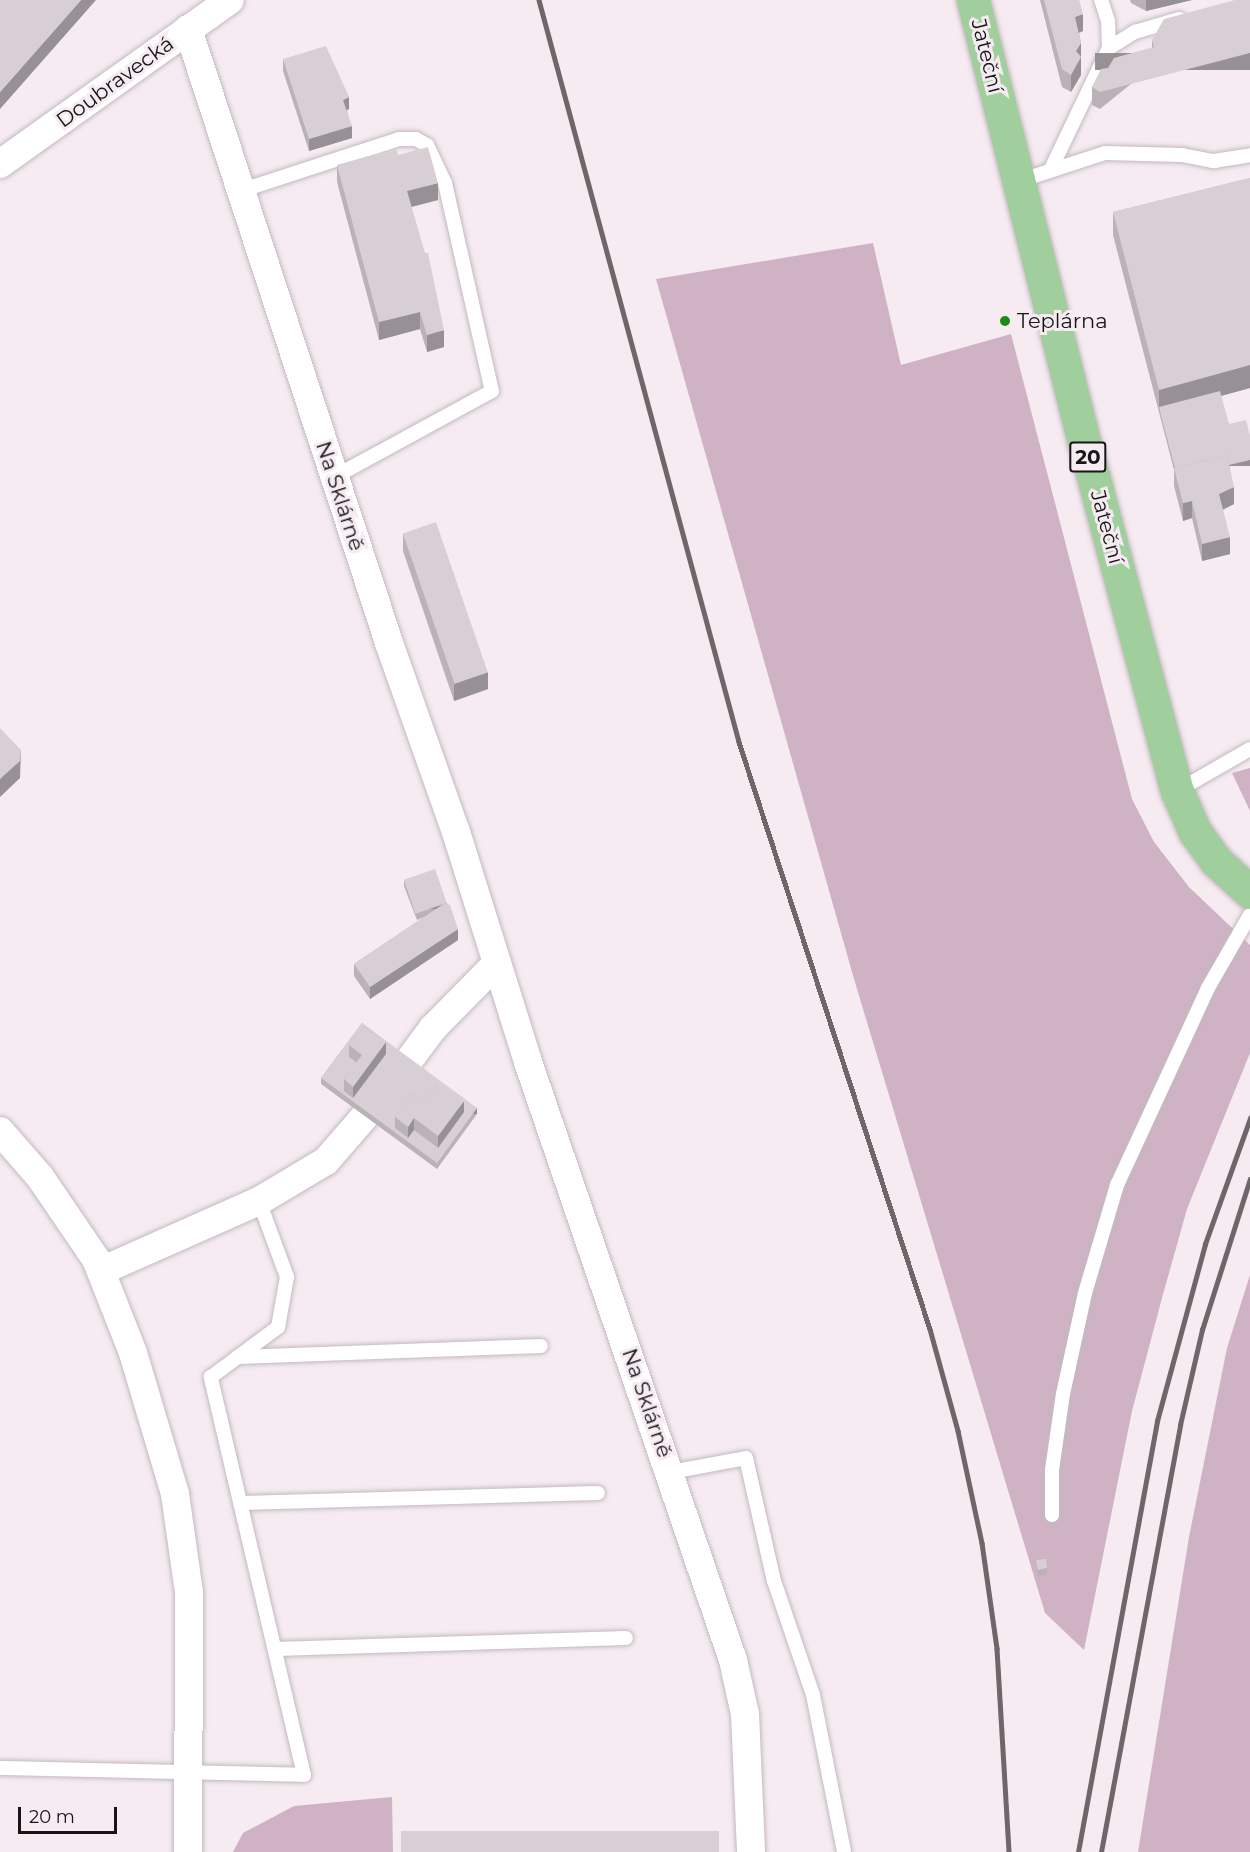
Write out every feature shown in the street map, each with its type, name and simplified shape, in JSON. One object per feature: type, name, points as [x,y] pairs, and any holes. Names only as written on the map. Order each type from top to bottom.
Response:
[{"type":"main road","name":"Jateční","points":[[973,0],[1177,791],[1195,832],[1216,861],[1250,892]]},
{"type":"street","name":"Doubravecká","points":[[0,164],[230,0]]},
{"type":"street","name":"Na Sklárně","points":[[188,29],[334,477],[733,1660],[746,1714],[751,1852]]},
{"type":"street","points":[[407,1063],[433,1028],[479,977],[497,963]]},
{"type":"street","points":[[101,1271],[259,1201],[326,1161],[365,1116]]},
{"type":"street","points":[[0,1131],[40,1177],[101,1271],[133,1353],[175,1494],[189,1592],[188,1852]]},
{"type":"lane","points":[[1050,171],[1109,48],[1108,21],[1101,0]]},
{"type":"lane","points":[[1109,48],[1135,32],[1190,16]]},
{"type":"lane","points":[[240,191],[399,139],[416,139],[427,145],[445,183],[492,392],[334,477]]},
{"type":"lane","points":[[1019,181],[1105,153],[1182,155],[1214,161],[1250,155]]},
{"type":"lane","points":[[1177,791],[1250,749]]},
{"type":"lane","points":[[1052,1515],[1052,1470],[1063,1394],[1086,1293],[1117,1185],[1208,988],[1250,915]]},
{"type":"lane","points":[[0,1768],[304,1774],[211,1377],[278,1327],[287,1277],[259,1201]]},
{"type":"lane","points":[[238,1357],[541,1346]]},
{"type":"lane","points":[[671,1472],[746,1458],[774,1581],[813,1695],[844,1852]]},
{"type":"lane","points":[[240,1503],[598,1493]]},
{"type":"lane","points":[[275,1649],[626,1638]]},
{"type":"shaded area","points":[[873,243],[901,365],[1011,334],[1132,799],[1154,842],[1189,887],[1250,945],[1250,1053],[1187,1209],[1162,1298],[1132,1411],[1084,1650],[1045,1613],[854,979],[656,279]]},
{"type":"shaded area","points":[[1250,768],[1250,811],[1232,773]]},
{"type":"shaded area","points":[[1250,1275],[1250,1852],[1138,1852],[1189,1537],[1227,1348]]},
{"type":"shaded area","points":[[392,1797],[393,1852],[233,1852],[243,1833],[294,1806]]},
{"type":"building","points":[[0,0],[81,0],[0,92]]},
{"type":"building","points":[[1044,0],[1079,0],[1083,14],[1075,17],[1081,43],[1076,51],[1081,57],[1071,75],[1062,69]]},
{"type":"building","points":[[1235,0],[1250,0],[1250,53],[1100,92],[1092,87],[1101,69],[1108,68],[1114,58],[1154,47],[1152,40],[1164,19]]},
{"type":"building","points":[[326,46],[349,97],[343,100],[352,126],[309,139],[283,59]]},
{"type":"building","points":[[428,147],[438,183],[407,191],[425,253],[428,253],[444,330],[427,335],[420,312],[379,322],[337,165],[396,148],[398,155]]},
{"type":"building","points":[[1250,178],[1250,365],[1159,390],[1113,212]]},
{"type":"building","points":[[1220,391],[1229,424],[1246,420],[1250,436],[1250,460],[1229,465],[1227,455],[1175,468],[1159,407]]},
{"type":"building","points":[[1227,455],[1234,487],[1219,494],[1230,537],[1202,544],[1192,501],[1183,503],[1174,468]]},
{"type":"building","points":[[436,522],[488,672],[455,684],[403,533]]},
{"type":"building","points":[[0,728],[21,750],[20,761],[0,779]]},
{"type":"building","points":[[435,869],[447,903],[416,914],[404,880]]},
{"type":"building","points":[[445,903],[450,905],[458,929],[370,987],[354,964]]},
{"type":"building","points":[[362,1023],[477,1108],[437,1163],[321,1078]],"holes":[[[364,1026],[386,1042],[386,1054],[353,1098],[344,1091],[344,1079],[357,1063],[349,1057],[349,1045]],[[439,1082],[464,1101],[464,1112],[438,1148],[414,1130],[408,1138],[395,1128],[395,1117],[413,1092],[424,1102]]]},
{"type":"building","points":[[364,1026],[386,1042],[353,1087],[344,1079],[362,1055],[349,1045]]},
{"type":"building","points":[[439,1082],[464,1101],[438,1136],[414,1118],[408,1127],[395,1117],[413,1092],[424,1102]]},
{"type":"building","points":[[1046,1559],[1047,1568],[1038,1570],[1036,1560]]},
{"type":"building","points":[[401,1831],[719,1831],[719,1852],[401,1852]]},
{"type":"railway","points":[[539,0],[739,742],[930,1329],[958,1431],[982,1543],[997,1649],[1009,1852]]},
{"type":"railway","points":[[1078,1852],[1157,1421],[1205,1244],[1250,1118]]},
{"type":"railway","points":[[1101,1852],[1180,1425],[1202,1330],[1250,1179]]},
{"type":"place","name":"Teplárna","points":[[1005,321]]}]
